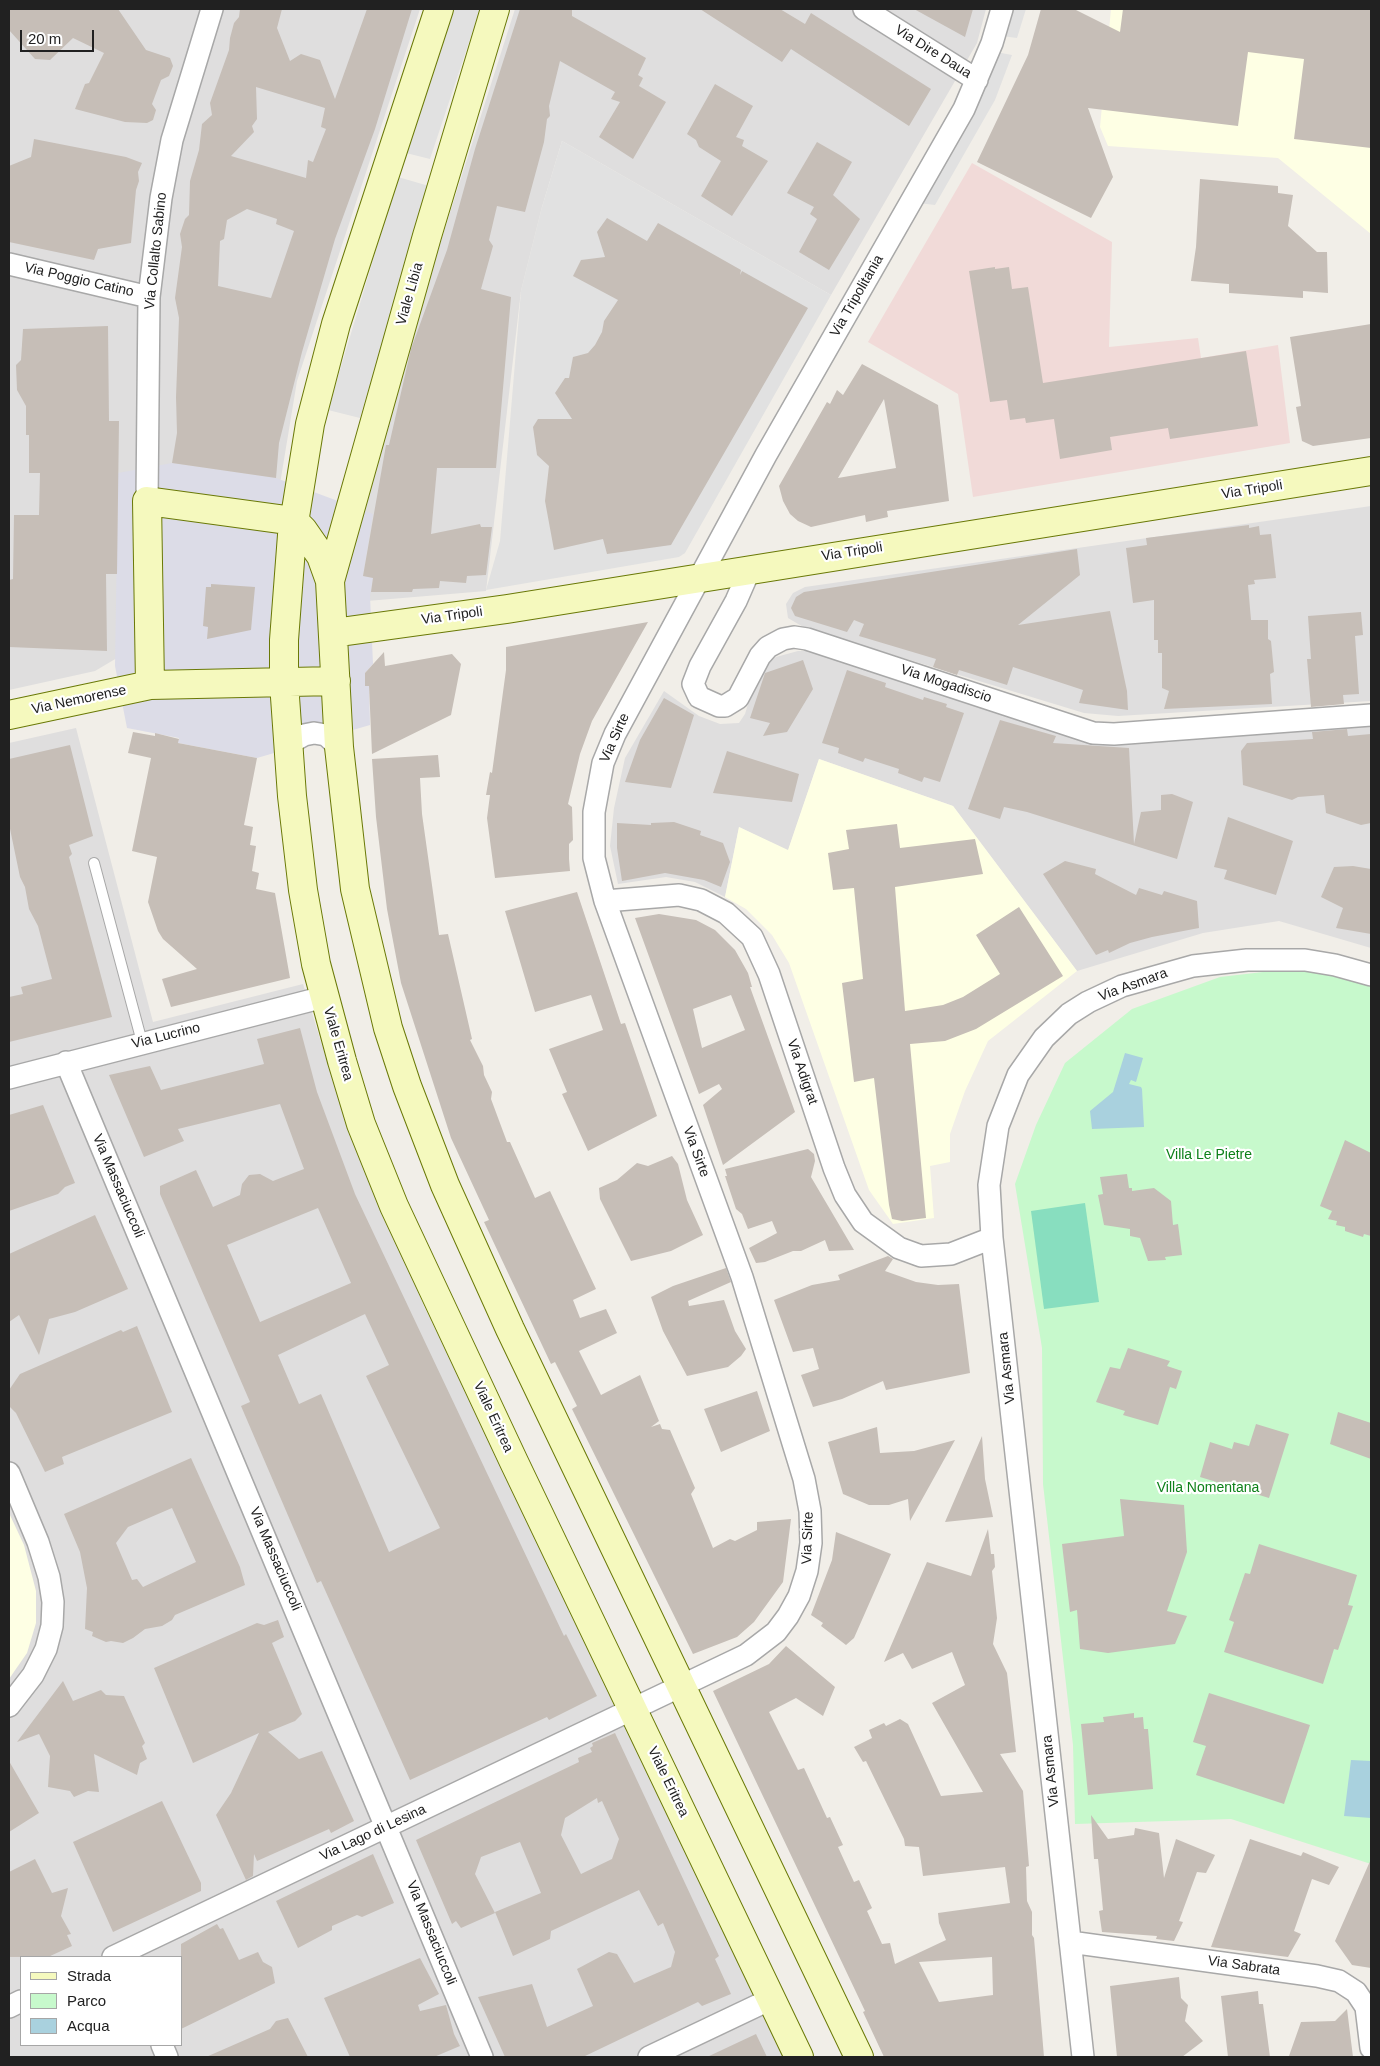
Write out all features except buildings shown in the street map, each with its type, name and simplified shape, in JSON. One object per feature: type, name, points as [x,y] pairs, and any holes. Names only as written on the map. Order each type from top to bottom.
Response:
[{"type":"street","name":"Via Collalto Sabino","points":[[146,501],[149,297],[166,171],[180,112],[212,9]]},
{"type":"street","points":[[294,522],[310,424],[336,324],[438,9]]},
{"type":"street","name":"Viale Libia","points":[[330,581],[421,255],[495,9]]},
{"type":"street","name":"Via Dire Daua","points":[[864,9],[977,80]]},
{"type":"street","name":"Via Tripolitania","points":[[700,578],[766,455],[964,108],[977,80],[1002,9]]},
{"type":"street","name":"Via Poggio Catino","points":[[9,264],[149,297]]},
{"type":"street","name":"Via Tripoli","points":[[333,633],[507,609],[1371,471]]},
{"type":"street","points":[[150,685],[146,501],[294,522],[316,547],[330,581],[339,747],[355,889],[388,1028],[407,1086],[445,1185],[510,1329],[859,2057]]},
{"type":"street","name":"Viale Eritrea","points":[[294,522],[288,575],[284,683],[288,744],[303,890],[324,997],[361,1124],[394,1206],[798,2057]]},
{"type":"street","name":"Via Mogadiscio","points":[[750,569],[736,601],[694,676],[693,684],[699,697],[719,706],[725,706],[738,698],[760,656],[768,647],[783,639],[794,637],[807,639],[1093,733],[1114,734],[1371,716]]},
{"type":"street","name":"Via Sirte","points":[[632,1708],[746,1655],[763,1644],[782,1624],[794,1605],[807,1571],[811,1543],[810,1511],[788,1421],[742,1277],[597,876],[593,839],[594,812],[603,763],[615,734],[700,578]]},
{"type":"street","name":"Via Nemorense","points":[[9,715],[150,685],[336,681]]},
{"type":"street","points":[[288,744],[304,736],[314,734],[326,736],[339,747]]},
{"type":"street","name":"Via Adigrat","points":[[605,900],[679,895],[701,900],[726,912],[752,937],[769,974],[834,1168],[845,1195],[863,1222],[899,1248],[920,1256],[951,1254],[992,1238]]},
{"type":"street","name":"Via Asmara","points":[[1083,2057],[992,1238],[990,1179],[1003,1109],[1027,1059],[1044,1038],[1069,1014],[1088,1002],[1122,986],[1157,974],[1203,964],[1238,960],[1291,959],[1334,964],[1371,975]]},
{"type":"street","name":"Via Lucrino","points":[[9,1078],[142,1042],[324,997]]},
{"type":"street","name":"Via Massaciuccoli","points":[[66,1062],[388,1828],[482,2057]]},
{"type":"street","points":[[9,1473],[38,1542],[49,1577],[53,1602],[50,1632],[40,1662],[23,1690],[9,1706]]},
{"type":"street","name":"Via Lago di Lesina","points":[[120,1956],[388,1828],[632,1708]]},
{"type":"street","name":"Via Sabrata","points":[[1070,1942],[1317,1976],[1339,1981],[1356,1992],[1366,2007],[1371,2048]]},
{"type":"street","points":[[648,2057],[772,1999]]},
{"type":"lane","points":[[94,863],[142,1042]]},
{"type":"shaded area","points":[[9,9],[420,9],[297,381],[277,502],[122,655],[95,671],[9,690]]},
{"type":"shaded area","points":[[453,9],[480,9],[430,159],[406,153]]},
{"type":"shaded area","points":[[515,9],[986,9],[977,43],[831,295],[562,141],[542,207],[521,291],[486,591],[355,602],[360,521],[379,435]]},
{"type":"shaded area","points":[[1010,9],[1026,9],[1017,38],[1002,36]]},
{"type":"shaded area","points":[[1111,9],[1371,9],[1371,234],[1278,158],[1108,146],[1100,127]]},
{"type":"shaded area","points":[[996,52],[1012,55],[995,100],[935,205],[918,203]]},
{"type":"shaded area","points":[[562,141],[831,295],[685,553],[679,557],[486,590],[500,541],[521,291],[542,207]]},
{"type":"shaded area","points":[[972,163],[1112,242],[1109,347],[1198,338],[1201,358],[1278,345],[1290,443],[973,497],[958,394],[868,342]]},
{"type":"shaded area","points":[[398,177],[429,186],[360,418],[328,410]]},
{"type":"shaded area","points":[[172,463],[276,478],[373,514],[363,576],[373,578],[370,596],[373,664],[365,673],[365,686],[369,686],[370,725],[257,758],[178,743],[179,738],[127,728],[115,666],[118,473]]},
{"type":"shaded area","points":[[1371,506],[1371,701],[1118,716],[1084,713],[805,628],[788,618],[786,604],[793,593],[805,587]]},
{"type":"shaded area","points":[[798,651],[817,651],[1086,740],[1371,725],[1371,948],[1279,921],[1203,933],[1077,971],[953,806],[819,759],[788,851],[739,827],[725,897],[695,882],[666,877],[618,884],[610,846],[614,808],[625,758],[664,691],[699,716],[720,724],[739,723],[745,714],[759,668],[776,657]]},
{"type":"shaded area","points":[[76,728],[153,1022],[303,984],[348,1129],[424,1306],[704,1886],[784,2057],[9,2057],[9,743]]},
{"type":"shaded area","points":[[819,759],[953,806],[1077,971],[988,1041],[965,1091],[950,1134],[950,1162],[930,1166],[934,1218],[893,1224],[869,1190],[789,963],[772,935],[746,909],[725,897],[739,827],[788,850]]},
{"type":"shaded area","points":[[9,1513],[24,1545],[36,1591],[36,1623],[27,1653],[9,1679]]},
{"type":"green space","points":[[1315,966],[1371,985],[1371,1864],[1231,1819],[1075,1824],[1073,1745],[1043,1484],[1042,1348],[1015,1184],[1036,1125],[1065,1063],[1132,1009],[1220,977]]},
{"type":"green space","points":[[1085,1203],[1099,1302],[1044,1309],[1031,1211]]},
{"type":"water","points":[[1125,1053],[1143,1058],[1136,1082],[1131,1080],[1129,1084],[1141,1087],[1142,1089],[1144,1127],[1092,1129],[1090,1111],[1113,1092]]},
{"type":"water","points":[[1351,1760],[1371,1761],[1371,1818],[1344,1816]]},
{"type":"park label","name":"Villa Le Pietre","points":[[1209,1155]]},
{"type":"park label","name":"Villa Nomentana","points":[[1208,1488]]}]
